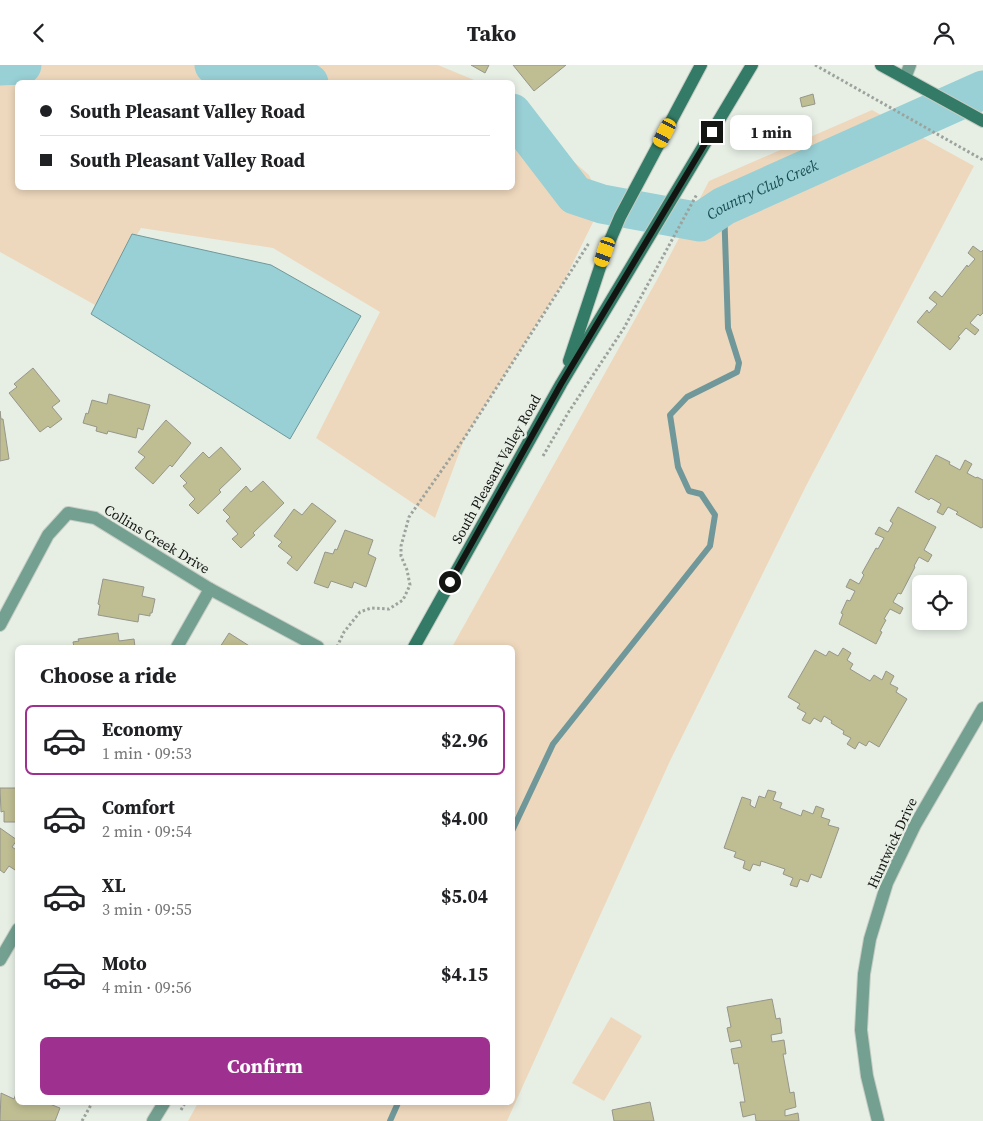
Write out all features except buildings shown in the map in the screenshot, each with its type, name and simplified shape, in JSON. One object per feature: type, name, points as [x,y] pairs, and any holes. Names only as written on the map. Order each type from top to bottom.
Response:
[{"type":"street","name":"South Pleasant Valley Road","points":[[561,384],[605,252],[620,217],[701,65]]},
{"type":"street","name":"South Pleasant Valley Road","points":[[415,645],[561,384],[752,65]]},
{"type":"street","points":[[881,65],[983,121]]},
{"type":"street","points":[[905,78],[910,65]]},
{"type":"street","name":"Collins Creek Drive","points":[[0,625],[48,535],[68,513],[94,518],[210,589],[314,645]]},
{"type":"street","points":[[178,645],[210,589]]},
{"type":"street","name":"Huntwick Drive","points":[[878,1121],[867,1076],[861,1030],[864,974],[870,939],[887,883],[915,825],[983,708]]},
{"type":"street","points":[[0,960],[15,934]]},
{"type":"street","points":[[153,1121],[163,1105]]},
{"type":"path","points":[[815,65],[983,160]]},
{"type":"path","points":[[540,460],[568,413],[624,328],[700,189]]},
{"type":"path","points":[[338,645],[344,632],[360,612],[371,608],[389,609],[402,600],[410,585],[407,570],[401,556],[401,546],[409,517],[465,437],[588,245]]},
{"type":"path","points":[[82,1121],[91,1105]]},
{"type":"shaded area","points":[[0,65],[438,65],[474,80],[15,80],[15,190],[515,190],[515,111],[589,175],[602,204],[565,279],[465,437],[435,518],[316,438],[380,312],[273,248],[141,228],[95,305],[0,252]]},
{"type":"shaded area","points":[[872,110],[974,166],[806,486],[670,761],[515,1103],[515,645],[453,645],[658,278],[709,181]]},
{"type":"shaded area","points":[[611,1017],[642,1036],[604,1101],[572,1083]]},
{"type":"shaded area","points":[[197,1105],[514,1105],[507,1121],[188,1121]]},
{"type":"water","points":[[132,234],[271,265],[361,316],[290,439],[91,314]]},
{"type":"waterway","name":"Country Club Creek","points":[[0,66],[22,65]]},
{"type":"waterway","name":"Country Club Creek","points":[[214,65],[293,80]]},
{"type":"waterway","name":"Country Club Creek","points":[[515,117],[575,195],[602,204],[700,222],[724,206],[983,90]]},
{"type":"waterway","points":[[515,825],[553,744],[710,546],[715,515],[701,494],[689,491],[678,467],[670,415],[687,397],[737,372],[739,363],[728,328],[724,206]]},
{"type":"waterway","points":[[390,1121],[397,1105]]},
{"type":"route","points":[[450,582],[561,384],[712,132]]}]
